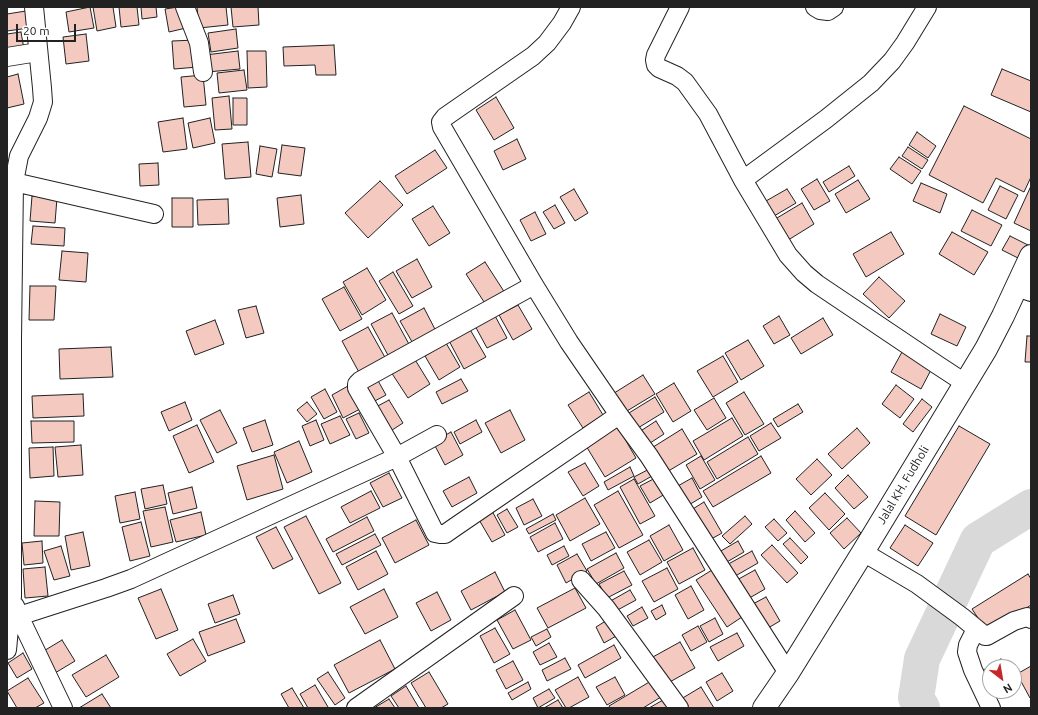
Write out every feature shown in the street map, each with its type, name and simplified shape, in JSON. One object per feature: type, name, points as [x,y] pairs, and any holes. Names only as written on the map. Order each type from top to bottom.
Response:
[{"type":"main road","name":"Jalal KH. Fudholi","points":[[764,708],[788,673],[863,552],[986,349],[1003,316],[1024,290],[1031,256]]},
{"type":"street","points":[[185,7],[199,43],[203,72]]},
{"type":"street","points":[[571,7],[547,44],[445,117],[442,122],[442,127],[569,342],[649,456],[788,673]]},
{"type":"street","points":[[680,7],[656,55],[654,60],[656,65],[685,82],[708,114],[743,180],[788,255],[804,274],[965,383]]},
{"type":"street","points":[[814,7],[820,10],[828,11],[834,7]]},
{"type":"street","points":[[743,180],[871,83],[892,61],[927,7]]},
{"type":"street","points":[[7,650],[12,596],[10,340],[14,182],[13,159],[38,118],[43,102],[38,52],[36,8]]},
{"type":"street","points":[[7,57],[38,52]]},
{"type":"street","points":[[14,182],[154,214]]},
{"type":"street","points":[[534,285],[357,384],[357,388],[397,457],[435,533],[445,534],[619,415]]},
{"type":"street","points":[[19,616],[132,579],[397,457],[437,435]]},
{"type":"street","points":[[863,552],[918,584],[983,635],[987,636],[1014,621],[1027,617],[1031,618]]},
{"type":"street","points":[[581,580],[606,608],[679,708]]},
{"type":"street","points":[[12,596],[19,616],[63,708]]},
{"type":"street","points":[[356,708],[514,596]]},
{"type":"street","points":[[976,628],[968,644],[967,652],[973,670],[991,708]]},
{"type":"building","points":[[90,7],[94,28],[69,32],[66,12]]},
{"type":"building","points":[[93,7],[113,7],[116,27],[97,31]]},
{"type":"building","points":[[119,7],[137,7],[139,25],[121,27]]},
{"type":"building","points":[[141,7],[156,7],[157,17],[142,19]]},
{"type":"building","points":[[178,7],[186,28],[169,32],[165,9]]},
{"type":"building","points":[[197,7],[226,7],[228,25],[199,28]]},
{"type":"building","points":[[231,7],[258,7],[259,25],[233,27]]},
{"type":"building","points":[[26,11],[29,28],[7,31],[7,14]]},
{"type":"building","points":[[236,29],[238,48],[211,52],[208,33]]},
{"type":"building","points":[[21,32],[24,49],[7,52],[7,34]]},
{"type":"building","points":[[86,34],[89,61],[66,64],[63,37]]},
{"type":"building","points":[[196,40],[198,67],[174,69],[172,41]]},
{"type":"building","points":[[334,45],[336,75],[316,75],[315,65],[284,66],[283,47]]},
{"type":"building","points":[[238,51],[240,69],[207,72],[205,55]]},
{"type":"building","points":[[247,51],[266,51],[267,87],[248,88]]},
{"type":"building","points":[[1002,69],[1031,81],[1031,112],[991,95]]},
{"type":"building","points":[[244,70],[247,90],[219,93],[217,73]]},
{"type":"building","points":[[18,74],[24,104],[7,108],[7,77]]},
{"type":"building","points":[[203,75],[206,105],[184,107],[181,77]]},
{"type":"building","points":[[229,96],[232,129],[215,130],[212,98]]},
{"type":"building","points":[[496,97],[514,128],[494,140],[476,110]]},
{"type":"building","points":[[233,98],[247,98],[247,125],[233,125]]},
{"type":"building","points":[[964,106],[1031,139],[1031,177],[1024,192],[996,178],[983,203],[929,175]]},
{"type":"building","points":[[183,118],[187,149],[163,152],[158,122]]},
{"type":"building","points":[[210,118],[215,143],[193,148],[188,123]]},
{"type":"building","points":[[917,132],[936,146],[928,158],[909,145]]},
{"type":"building","points":[[517,139],[526,159],[503,170],[494,151]]},
{"type":"building","points":[[248,142],[251,177],[225,179],[222,144]]},
{"type":"building","points":[[282,145],[305,148],[301,176],[278,173]]},
{"type":"building","points":[[260,146],[277,149],[272,177],[256,174]]},
{"type":"building","points":[[908,147],[928,160],[922,169],[902,156]]},
{"type":"building","points":[[435,150],[447,168],[407,194],[395,176]]},
{"type":"building","points":[[899,157],[921,171],[912,184],[890,169]]},
{"type":"building","points":[[158,163],[159,185],[140,186],[139,164]]},
{"type":"building","points":[[849,166],[855,176],[829,192],[823,182]]},
{"type":"building","points":[[817,179],[830,201],[814,210],[801,189]]},
{"type":"building","points":[[858,180],[870,199],[846,213],[835,194]]},
{"type":"building","points":[[380,181],[403,205],[368,238],[345,213]]},
{"type":"building","points":[[921,183],[947,194],[940,213],[913,201]]},
{"type":"building","points":[[1000,186],[1018,195],[1006,219],[988,210]]},
{"type":"building","points":[[1031,186],[1031,231],[1014,223]]},
{"type":"building","points":[[574,189],[588,213],[575,221],[560,197]]},
{"type":"building","points":[[787,189],[796,203],[774,216],[766,201]]},
{"type":"building","points":[[301,195],[304,224],[280,227],[277,198]]},
{"type":"building","points":[[32,196],[57,198],[55,223],[30,221]]},
{"type":"building","points":[[172,198],[193,198],[193,227],[172,227]]},
{"type":"building","points":[[228,199],[229,224],[198,225],[197,200]]},
{"type":"building","points":[[802,203],[814,224],[785,242],[772,221]]},
{"type":"building","points":[[555,205],[565,223],[554,229],[543,212]]},
{"type":"building","points":[[433,206],[450,233],[429,246],[412,219]]},
{"type":"building","points":[[972,210],[1002,225],[991,246],[961,231]]},
{"type":"building","points":[[535,212],[546,234],[531,241],[520,220]]},
{"type":"building","points":[[33,226],[65,228],[64,246],[31,244]]},
{"type":"building","points":[[891,232],[904,254],[866,277],[853,254]]},
{"type":"building","points":[[952,232],[988,252],[974,275],[939,254]]},
{"type":"building","points":[[1010,236],[1030,246],[1022,260],[1002,250]]},
{"type":"building","points":[[62,251],[88,253],[86,282],[59,280]]},
{"type":"building","points":[[417,259],[432,287],[412,298],[396,271]]},
{"type":"building","points":[[485,262],[505,293],[486,305],[466,274]]},
{"type":"building","points":[[367,268],[386,300],[362,315],[343,282]]},
{"type":"building","points":[[393,272],[413,306],[399,314],[379,281]]},
{"type":"building","points":[[879,277],[905,301],[889,318],[863,294]]},
{"type":"building","points":[[30,286],[56,286],[54,320],[29,320]]},
{"type":"building","points":[[344,287],[362,319],[340,331],[322,299]]},
{"type":"building","points":[[518,305],[532,329],[513,340],[499,315]]},
{"type":"building","points":[[256,306],[264,333],[246,338],[238,310]]},
{"type":"building","points":[[424,308],[438,335],[415,347],[400,321]]},
{"type":"building","points":[[392,313],[410,346],[389,357],[371,324]]},
{"type":"building","points":[[494,314],[507,338],[487,348],[474,324]]},
{"type":"building","points":[[940,314],[966,327],[957,346],[931,334]]},
{"type":"building","points":[[779,316],[790,335],[774,344],[763,326]]},
{"type":"building","points":[[823,318],[833,335],[801,354],[791,338]]},
{"type":"building","points":[[215,320],[224,344],[195,355],[186,331]]},
{"type":"building","points":[[468,326],[486,357],[464,369],[447,337]]},
{"type":"building","points":[[368,327],[387,361],[361,376],[342,341]]},
{"type":"building","points":[[1027,336],[1031,336],[1031,362],[1025,362]]},
{"type":"building","points":[[748,340],[764,366],[741,380],[725,353]]},
{"type":"building","points":[[446,343],[460,367],[439,380],[425,356]]},
{"type":"building","points":[[111,347],[113,377],[60,379],[59,349]]},
{"type":"building","points":[[902,352],[932,368],[921,389],[891,372]]},
{"type":"building","points":[[723,356],[738,382],[713,397],[697,371]]},
{"type":"building","points":[[414,358],[430,384],[408,398],[391,372]]},
{"type":"building","points":[[643,375],[655,394],[622,414],[611,395]]},
{"type":"building","points":[[376,377],[386,395],[371,403],[362,385]]},
{"type":"building","points":[[461,379],[468,391],[442,404],[436,392]]},
{"type":"building","points":[[674,383],[691,411],[673,422],[656,394]]},
{"type":"building","points":[[896,385],[914,399],[900,418],[882,404]]},
{"type":"building","points":[[348,386],[360,409],[343,418],[332,395]]},
{"type":"building","points":[[325,389],[337,412],[324,419],[311,397]]},
{"type":"building","points":[[589,392],[603,415],[583,428],[568,405]]},
{"type":"building","points":[[744,392],[764,424],[745,435],[726,403]]},
{"type":"building","points":[[83,394],[84,416],[33,418],[32,396]]},
{"type":"building","points":[[655,397],[664,412],[633,431],[624,416]]},
{"type":"building","points":[[714,398],[726,418],[707,430],[694,410]]},
{"type":"building","points":[[922,399],[932,407],[913,432],[903,424]]},
{"type":"building","points":[[389,400],[403,423],[389,432],[374,408]]},
{"type":"building","points":[[185,402],[192,420],[169,431],[161,412]]},
{"type":"building","points":[[307,402],[317,414],[307,422],[297,410]]},
{"type":"building","points":[[798,404],[803,412],[778,427],[773,419]]},
{"type":"building","points":[[220,410],[237,443],[217,453],[200,420]]},
{"type":"building","points":[[510,410],[525,440],[501,453],[485,423]]},
{"type":"building","points":[[359,413],[369,433],[356,439],[346,419]]},
{"type":"building","points":[[340,416],[350,435],[330,444],[321,424]]},
{"type":"building","points":[[732,418],[743,436],[704,460],[693,441]]},
{"type":"building","points":[[265,420],[273,445],[252,452],[243,428]]},
{"type":"building","points":[[316,420],[324,440],[310,446],[302,426]]},
{"type":"building","points":[[476,420],[482,432],[460,444],[454,432]]},
{"type":"building","points":[[31,421],[74,421],[74,442],[32,443]]},
{"type":"building","points":[[656,421],[664,434],[644,447],[636,434]]},
{"type":"building","points":[[615,422],[636,458],[605,477],[583,441]]},
{"type":"building","points":[[771,423],[781,438],[759,451],[750,436]]},
{"type":"building","points":[[197,425],[214,462],[189,473],[173,436]]},
{"type":"building","points":[[959,426],[990,444],[936,535],[905,516]]},
{"type":"building","points":[[857,428],[870,443],[842,469],[828,454]]},
{"type":"building","points":[[682,429],[697,454],[665,473],[650,449]]},
{"type":"building","points":[[451,432],[463,455],[445,465],[433,442]]},
{"type":"building","points":[[748,437],[758,454],[717,479],[707,462]]},
{"type":"building","points":[[299,441],[312,472],[287,483],[274,452]]},
{"type":"building","points":[[81,445],[83,475],[58,477],[55,447]]},
{"type":"building","points":[[53,447],[54,476],[30,478],[29,448]]},
{"type":"building","points":[[274,455],[283,489],[247,500],[237,466]]},
{"type":"building","points":[[701,456],[715,480],[700,489],[686,465]]},
{"type":"building","points":[[761,456],[771,473],[713,507],[703,491]]},
{"type":"building","points":[[817,459],[832,475],[811,495],[796,479]]},
{"type":"building","points":[[585,463],[599,486],[583,496],[568,472]]},
{"type":"building","points":[[655,466],[659,472],[638,484],[634,477]]},
{"type":"building","points":[[630,467],[634,476],[608,490],[604,482]]},
{"type":"building","points":[[389,473],[402,498],[383,507],[370,483]]},
{"type":"building","points":[[661,475],[670,491],[650,503],[640,486]]},
{"type":"building","points":[[848,475],[868,497],[854,509],[835,488]]},
{"type":"building","points":[[469,477],[477,493],[452,507],[443,491]]},
{"type":"building","points":[[692,478],[702,497],[687,506],[676,487]]},
{"type":"building","points":[[634,479],[655,516],[640,524],[620,487]]},
{"type":"building","points":[[163,485],[167,504],[145,509],[141,489]]},
{"type":"building","points":[[192,487],[197,508],[173,514],[168,493]]},
{"type":"building","points":[[371,491],[380,508],[350,523],[341,507]]},
{"type":"building","points":[[618,491],[643,535],[619,548],[594,505]]},
{"type":"building","points":[[135,492],[140,519],[120,523],[115,496]]},
{"type":"building","points":[[825,493],[845,514],[829,530],[809,508]]},
{"type":"building","points":[[585,498],[600,524],[570,541],[556,515]]},
{"type":"building","points":[[533,499],[542,516],[524,525],[516,508]]},
{"type":"building","points":[[35,501],[60,502],[59,536],[34,536]]},
{"type":"building","points":[[704,502],[722,533],[706,542],[688,512]]},
{"type":"building","points":[[165,507],[173,542],[151,547],[143,511]]},
{"type":"building","points":[[507,509],[518,527],[507,533],[497,515]]},
{"type":"building","points":[[492,511],[505,535],[492,542],[478,518]]},
{"type":"building","points":[[795,511],[815,533],[805,542],[786,520]]},
{"type":"building","points":[[201,512],[206,535],[176,542],[170,520]]},
{"type":"building","points":[[553,514],[556,520],[529,534],[526,529]]},
{"type":"building","points":[[306,516],[341,583],[319,594],[284,527]]},
{"type":"building","points":[[745,516],[752,524],[730,544],[722,536]]},
{"type":"building","points":[[367,517],[374,531],[333,552],[326,539]]},
{"type":"building","points":[[847,518],[861,533],[844,549],[830,533]]},
{"type":"building","points":[[774,519],[787,533],[778,541],[765,527]]},
{"type":"building","points":[[416,520],[429,545],[395,563],[382,538]]},
{"type":"building","points":[[141,522],[150,556],[130,561],[122,527]]},
{"type":"building","points":[[555,523],[563,539],[538,552],[530,537]]},
{"type":"building","points":[[669,525],[683,550],[664,561],[650,536]]},
{"type":"building","points":[[905,525],[933,543],[918,566],[890,548]]},
{"type":"building","points":[[276,527],[293,559],[273,569],[256,537]]},
{"type":"building","points":[[83,532],[90,566],[71,570],[65,536]]},
{"type":"building","points":[[606,532],[615,548],[591,561],[582,544]]},
{"type":"building","points":[[375,534],[381,545],[342,565],[336,554]]},
{"type":"building","points":[[790,538],[808,557],[801,564],[783,544]]},
{"type":"building","points":[[649,540],[662,562],[640,575],[627,552]]},
{"type":"building","points":[[42,541],[43,563],[24,565],[22,543]]},
{"type":"building","points":[[738,541],[744,552],[720,566],[714,555]]},
{"type":"building","points":[[772,545],[798,573],[787,583],[761,555]]},
{"type":"building","points":[[61,546],[70,576],[54,580],[44,551]]},
{"type":"building","points":[[564,546],[569,556],[552,565],[547,555]]},
{"type":"building","points":[[693,548],[705,570],[679,584],[667,562]]},
{"type":"building","points":[[376,551],[388,574],[358,590],[346,567]]},
{"type":"building","points":[[752,551],[758,563],[730,579],[723,567]]},
{"type":"building","points":[[616,553],[624,568],[596,584],[587,569]]},
{"type":"building","points":[[577,554],[587,571],[566,583],[557,565]]},
{"type":"building","points":[[45,567],[48,596],[25,598],[23,569]]},
{"type":"building","points":[[667,568],[678,589],[654,602],[642,581]]},
{"type":"building","points":[[712,570],[742,617],[727,627],[696,580]]},
{"type":"building","points":[[755,570],[765,589],[746,600],[735,581]]},
{"type":"building","points":[[624,571],[632,585],[607,598],[599,584]]},
{"type":"building","points":[[495,572],[505,592],[471,610],[461,591]]},
{"type":"building","points":[[1028,574],[1031,579],[1031,605],[988,633],[972,609]]},
{"type":"building","points":[[691,586],[704,610],[688,619],[675,595]]},
{"type":"building","points":[[575,588],[586,608],[548,628],[537,608]]},
{"type":"building","points":[[161,589],[178,630],[156,639],[138,598]]},
{"type":"building","points":[[384,589],[398,617],[365,634],[350,607]]},
{"type":"building","points":[[630,590],[636,600],[612,613],[607,603]]},
{"type":"building","points":[[437,592],[451,620],[431,631],[416,603]]},
{"type":"building","points":[[233,595],[240,614],[215,623],[208,604]]},
{"type":"building","points":[[766,597],[780,621],[763,631],[749,606]]},
{"type":"building","points":[[662,605],[666,614],[656,620],[651,611]]},
{"type":"building","points":[[642,607],[648,618],[633,626],[627,616]]},
{"type":"building","points":[[515,610],[531,640],[513,649],[497,620]]},
{"type":"building","points":[[715,618],[723,634],[709,642],[700,626]]},
{"type":"building","points":[[236,619],[245,642],[208,656],[199,632]]},
{"type":"building","points":[[609,619],[618,635],[604,643],[596,627]]},
{"type":"building","points":[[698,626],[707,642],[691,651],[682,635]]},
{"type":"building","points":[[495,628],[510,654],[494,663],[480,636]]},
{"type":"building","points":[[547,629],[551,637],[536,646],[531,637]]},
{"type":"building","points":[[737,633],[744,646],[718,661],[710,647]]},
{"type":"building","points":[[193,639],[206,661],[180,676],[167,654]]},
{"type":"building","points":[[62,640],[75,661],[55,673],[42,652]]},
{"type":"building","points":[[380,640],[395,669],[349,693],[334,665]]},
{"type":"building","points":[[680,642],[695,668],[666,684],[651,658]]},
{"type":"building","points":[[549,643],[557,657],[540,665],[533,652]]},
{"type":"building","points":[[614,645],[621,658],[585,678],[578,665]]},
{"type":"building","points":[[23,653],[32,669],[17,678],[8,663]]},
{"type":"building","points":[[106,655],[119,677],[86,697],[72,675]]},
{"type":"building","points":[[565,658],[571,669],[547,681],[542,670]]},
{"type":"building","points":[[513,661],[523,680],[506,689],[496,670]]},
{"type":"building","points":[[1031,666],[1030,698],[1022,683],[1022,671]]},
{"type":"building","points":[[982,671],[982,682],[977,674]]},
{"type":"building","points":[[328,672],[345,698],[335,705],[317,679]]},
{"type":"building","points":[[429,672],[448,704],[441,708],[426,708],[411,683]]},
{"type":"building","points":[[722,673],[733,691],[717,701],[706,682]]},
{"type":"building","points":[[578,677],[589,697],[569,708],[566,708],[555,690]]},
{"type":"building","points":[[615,677],[625,695],[607,705],[596,687]]},
{"type":"building","points":[[28,678],[44,703],[35,708],[17,708],[7,691]]},
{"type":"building","points":[[651,681],[661,697],[643,708],[610,708],[609,706]]},
{"type":"building","points":[[528,682],[531,689],[512,700],[508,693]]},
{"type":"building","points":[[315,685],[328,707],[327,708],[308,708],[300,694]]},
{"type":"building","points":[[406,686],[419,708],[399,708],[391,696]]},
{"type":"building","points":[[701,687],[714,708],[687,708],[681,699]]},
{"type":"building","points":[[292,688],[304,708],[289,708],[281,694]]},
{"type":"building","points":[[549,689],[555,698],[538,708],[533,698]]},
{"type":"building","points":[[102,694],[111,708],[79,708]]},
{"type":"building","points":[[389,699],[395,708],[374,708]]},
{"type":"building","points":[[558,700],[563,708],[544,708]]},
{"type":"building","points":[[663,700],[668,708],[649,708]]},
{"type":"waterway","points":[[922,708],[916,698],[922,659],[978,540],[1031,507]]}]
